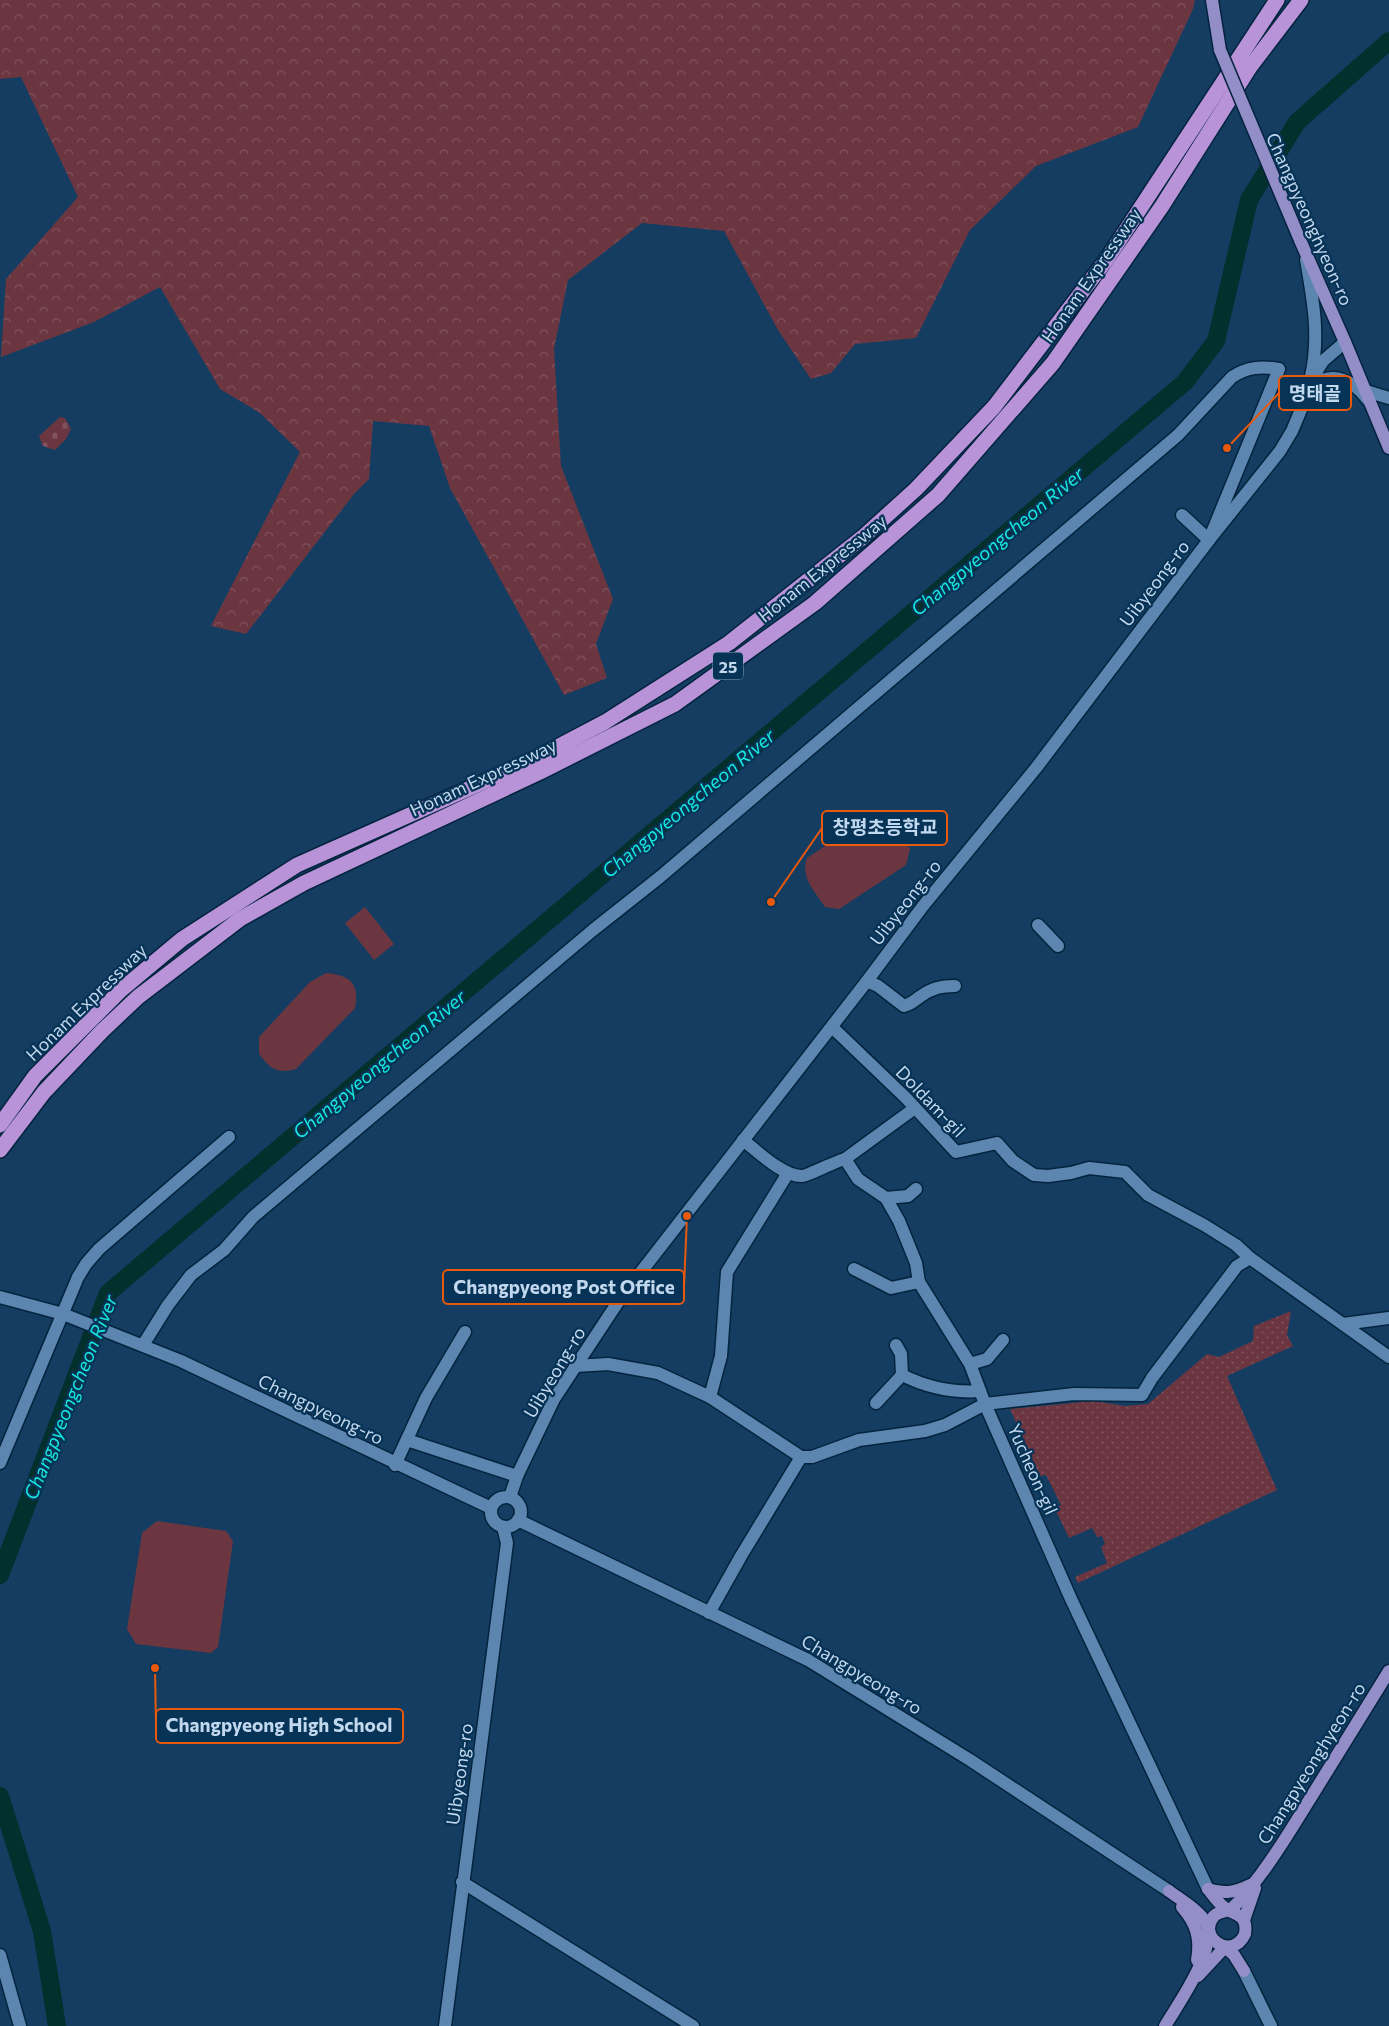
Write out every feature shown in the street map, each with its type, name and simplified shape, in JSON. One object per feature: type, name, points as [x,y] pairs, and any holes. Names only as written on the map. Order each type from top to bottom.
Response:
[{"type":"highway","name":"Honam Expressway","points":[[0,1125],[35,1076],[121,990],[182,939],[297,865],[531,761],[605,722],[728,643],[863,537],[916,489],[994,407],[1107,259],[1277,0]]},
{"type":"highway","name":"Honam Expressway","points":[[0,1150],[44,1092],[102,1031],[138,997],[240,919],[304,883],[540,772],[675,704],[815,603],[938,495],[1053,363],[1162,206],[1250,67],[1301,0]]},
{"type":"main road","name":"Changpyeonghyeon-ro","points":[[1212,0],[1220,50],[1389,448]]},
{"type":"main road","name":"Changpyeonghyeon-ro","points":[[1258,1878],[1303,1811],[1389,1670]]},
{"type":"main road","points":[[1208,1889],[1222,1893],[1231,1893],[1258,1878]]},
{"type":"main road","points":[[1164,2026],[1192,1982],[1208,1943],[1210,1922],[1258,1878]]},
{"type":"main road","points":[[1244,1971],[1242,1948],[1246,1929],[1244,1920],[1258,1878]]},
{"type":"main road","points":[[1208,1889],[1223,1912]]},
{"type":"main road","points":[[1169,1891],[1223,1912],[1237,1913],[1244,1920]]},
{"type":"main road","points":[[1169,1891],[1200,1915],[1215,1942],[1225,1947],[1234,1955],[1244,1971]]},
{"type":"main road","points":[[1169,1891],[1193,1920],[1199,1935],[1198,1955],[1192,1982]]},
{"type":"main road","points":[[1192,1982],[1225,1947],[1235,1945],[1243,1938]]},
{"type":"main road","points":[[1192,1982],[1210,1968],[1222,1963],[1232,1963],[1244,1971]]},
{"type":"street","points":[[1304,401],[1312,372],[1316,333],[1315,313],[1305,252]]},
{"type":"street","name":"Uibyeong-ro","points":[[510,1497],[517,1476],[554,1399],[620,1300],[742,1140],[832,1027],[923,906],[1036,768],[1209,540],[1280,451],[1292,431],[1314,376],[1323,361],[1345,342]]},
{"type":"street","points":[[139,1344],[191,1275],[224,1250],[253,1217],[593,930],[660,877],[1178,435],[1232,378],[1243,370],[1266,367],[1279,369],[1209,540],[1182,515]]},
{"type":"street","points":[[1304,401],[1320,380],[1333,378],[1356,385],[1373,409]]},
{"type":"street","points":[[1366,391],[1389,398]]},
{"type":"street","points":[[1038,926],[1058,946]]},
{"type":"street","points":[[867,981],[878,986],[904,1006],[911,1004],[921,996],[940,986],[955,986]]},
{"type":"street","name":"Doldam-gil","points":[[832,1027],[916,1108],[956,1152],[968,1151],[988,1143],[997,1143],[1013,1161],[1034,1175],[1048,1176],[1089,1168],[1125,1172],[1148,1195],[1204,1225],[1236,1245],[1250,1258]]},
{"type":"street","points":[[742,1140],[788,1173],[803,1176],[845,1159],[916,1108]]},
{"type":"street","points":[[0,1463],[78,1277],[86,1264],[99,1249],[229,1137]]},
{"type":"street","points":[[845,1159],[858,1179],[886,1198],[908,1196],[916,1189]]},
{"type":"street","points":[[710,1397],[721,1356],[727,1272],[788,1173]]},
{"type":"street","name":"Yucheon-gil","points":[[886,1198],[899,1221],[916,1263],[919,1282],[970,1364],[985,1404],[1075,1608],[1208,1889]]},
{"type":"street","points":[[575,1366],[608,1364],[658,1373],[710,1397],[801,1457],[812,1457],[868,1438],[926,1431],[945,1425],[985,1404],[1074,1394],[1142,1395],[1152,1378],[1237,1266],[1250,1258],[1389,1357]]},
{"type":"street","points":[[854,1269],[891,1288],[919,1282]]},
{"type":"street","name":"Changpyeong-ro","points":[[0,1297],[63,1314],[139,1344],[269,1402],[396,1465],[490,1508]]},
{"type":"street","points":[[1343,1324],[1389,1318]]},
{"type":"street","points":[[396,1465],[426,1398],[465,1332]]},
{"type":"street","points":[[970,1364],[987,1359],[1003,1340]]},
{"type":"street","points":[[876,1404],[902,1375],[902,1354],[896,1345]]},
{"type":"street","points":[[902,1375],[931,1386],[964,1392],[980,1391]]},
{"type":"street","points":[[407,1440],[517,1476]]},
{"type":"street","points":[[709,1613],[801,1457]]},
{"type":"street","points":[[510,1497],[516,1500],[521,1509],[518,1520],[512,1526],[503,1527],[494,1522],[491,1517],[490,1508],[497,1499],[510,1497]]},
{"type":"street","name":"Changpyeong-ro","points":[[518,1520],[808,1660],[970,1760],[1169,1891]]},
{"type":"street","name":"Uibyeong-ro","points":[[445,2026],[462,1882],[508,1544],[503,1527]]},
{"type":"street","points":[[462,1882],[694,2026]]},
{"type":"street","points":[[0,1955],[20,2026]]},
{"type":"street","points":[[1244,1971],[1271,2026]]},
{"type":"green space","points":[[0,0],[1195,0],[1193,9],[1138,127],[1036,166],[970,230],[916,338],[855,344],[831,373],[811,379],[778,330],[724,231],[642,223],[568,280],[554,349],[561,466],[613,599],[596,644],[607,678],[564,695],[450,488],[429,426],[373,421],[369,479],[354,494],[246,634],[211,626],[300,452],[260,413],[220,389],[160,287],[94,322],[1,357],[6,279],[78,197],[21,77],[0,79]]},
{"type":"green space","points":[[60,417],[65,418],[71,429],[66,439],[55,450],[43,446],[39,436]]},
{"type":"green space","points":[[872,815],[886,819],[899,831],[910,849],[906,865],[839,909],[825,907],[807,878],[805,865],[807,858]]},
{"type":"green space","points":[[365,907],[394,944],[374,960],[345,923]]},
{"type":"green space","points":[[326,973],[347,978],[351,982],[356,992],[355,1008],[296,1069],[283,1071],[274,1069],[259,1054],[259,1037],[310,982]]},
{"type":"green space","points":[[1291,1311],[1287,1335],[1293,1346],[1227,1376],[1277,1490],[1078,1583],[1075,1577],[1107,1563],[1101,1547],[1105,1544],[1102,1536],[1097,1537],[1092,1528],[1069,1538],[1055,1509],[1061,1505],[1046,1475],[1040,1476],[1010,1409],[1094,1401],[1125,1406],[1148,1404],[1207,1354],[1219,1357],[1253,1341],[1254,1326]]},
{"type":"green space","points":[[157,1521],[226,1531],[233,1541],[218,1647],[211,1653],[136,1644],[127,1629],[142,1533]]},
{"type":"waterway","name":"Changpyeongcheon River","points":[[0,1575],[108,1293],[1185,382],[1216,341],[1249,200],[1297,122],[1389,41]]},
{"type":"waterway","name":"Changpyeongcheon River","points":[[0,1796],[42,1931],[57,2026]]},
{"type":"place","name":"명태골","points":[[1227,448]]},
{"type":"place","name":"창평초등학교","points":[[771,902]]},
{"type":"place","name":"Changpyeong Post Office","points":[[687,1216]]},
{"type":"place","name":"Changpyeong High School","points":[[155,1668]]}]
